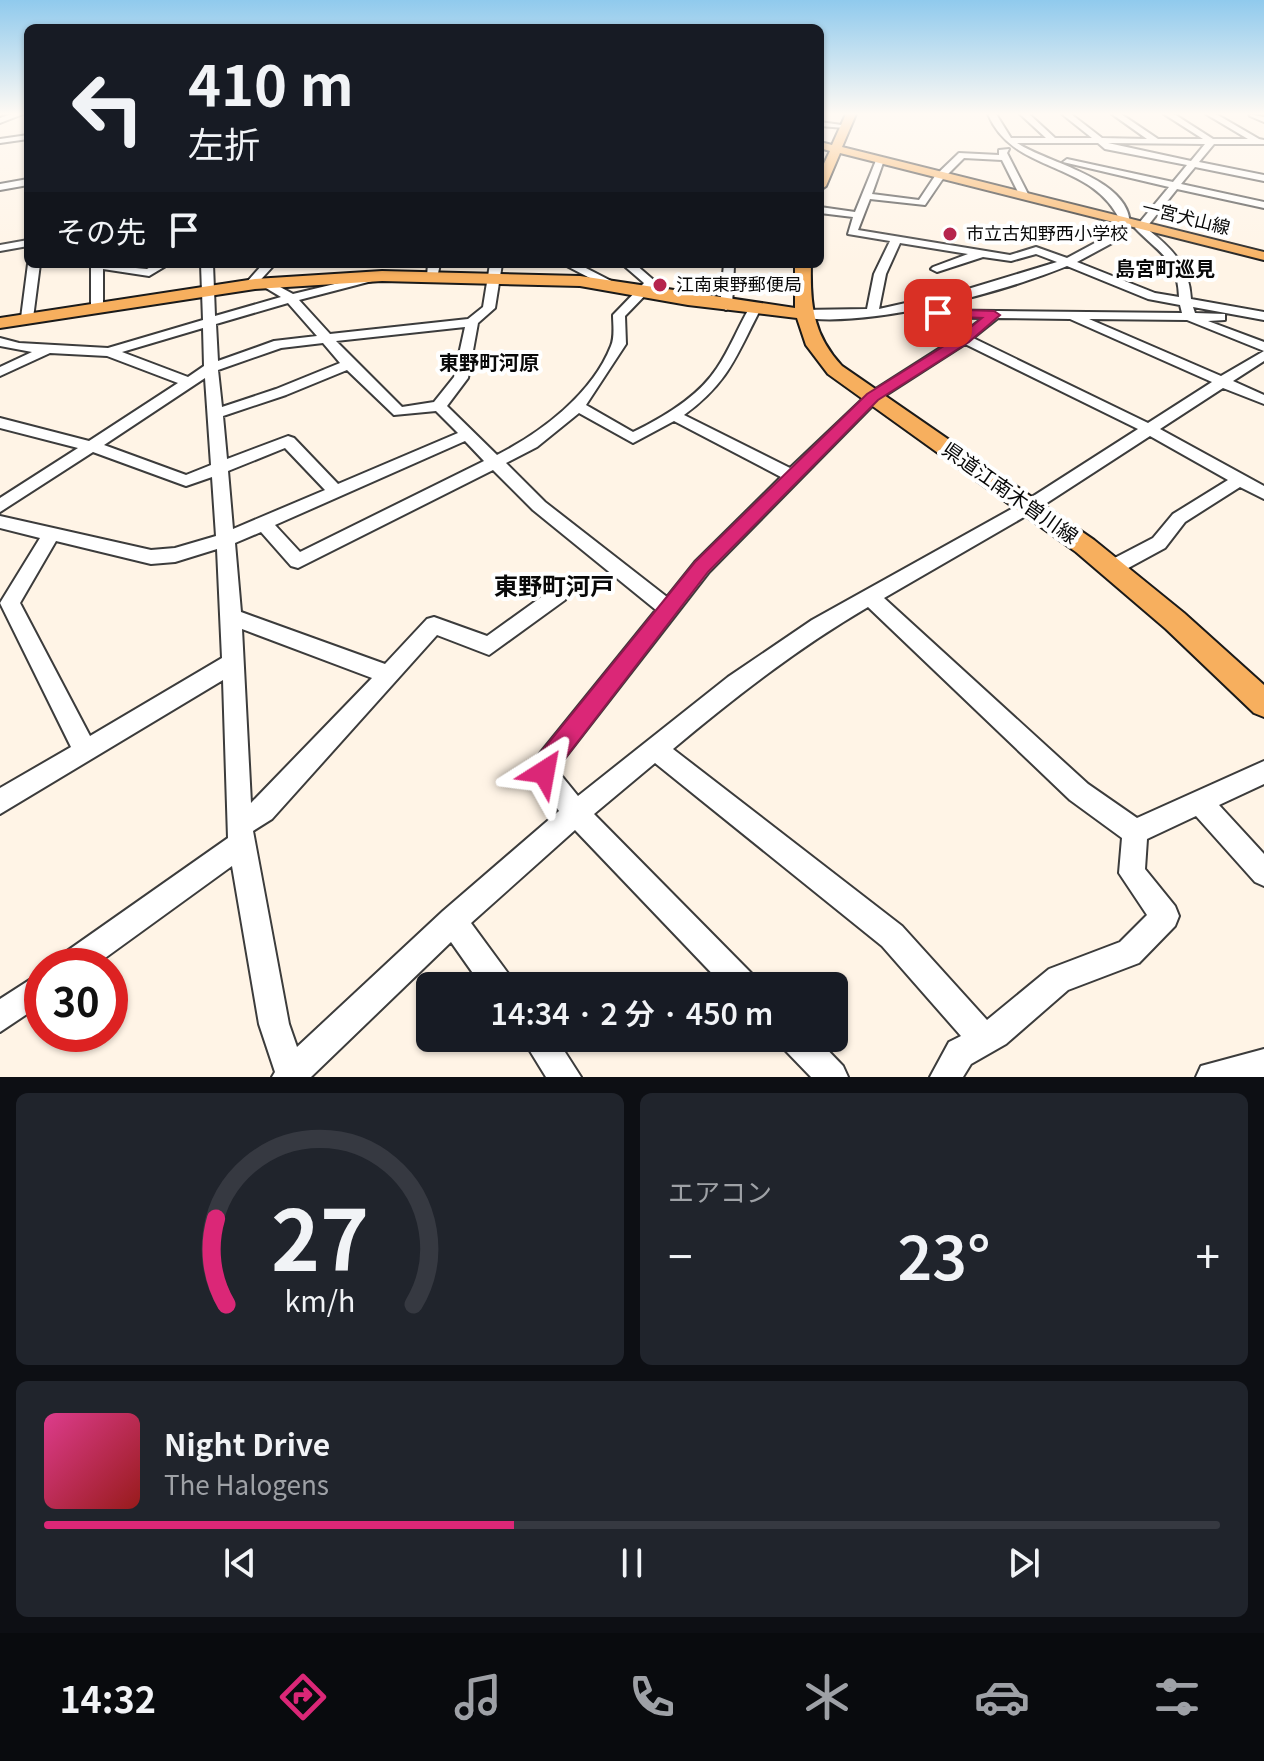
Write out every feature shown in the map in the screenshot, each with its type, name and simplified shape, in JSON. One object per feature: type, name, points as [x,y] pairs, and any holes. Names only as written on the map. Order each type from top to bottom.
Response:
[{"type":"main road","name":"一宮犬山線","points":[[897,164],[1264,256]]},
{"type":"main road","name":"県道江南木曽川線","points":[[803,268],[802,314],[808,337],[818,352],[873,397],[1030,506],[1112,568],[1264,704]]},
{"type":"main road","points":[[0,323],[258,284],[434,270],[495,270],[615,286],[726,306],[802,314]]},
{"type":"street","points":[[878,164],[852,232],[1011,258],[1036,250],[1137,291],[1264,317]]},
{"type":"street","points":[[865,196],[922,203],[952,164]]},
{"type":"street","points":[[1008,164],[1024,196]]},
{"type":"street","points":[[872,314],[1023,280],[1102,247],[1126,222],[1122,211],[1106,190],[1050,164]]},
{"type":"street","points":[[1075,164],[1260,204],[1264,191]]},
{"type":"street","points":[[1130,176],[1141,164]]},
{"type":"street","points":[[1193,164],[1141,226],[1168,253],[1183,274],[1184,302],[1190,316],[1264,347]]},
{"type":"street","points":[[1194,164],[1264,178]]},
{"type":"street","points":[[0,187],[24,183]]},
{"type":"street","points":[[824,211],[858,215]]},
{"type":"street","points":[[872,314],[880,274],[897,239]]},
{"type":"street","points":[[0,248],[24,244]]},
{"type":"street","points":[[937,269],[983,253]]},
{"type":"street","points":[[27,318],[33,268]]},
{"type":"street","points":[[97,268],[97,308]]},
{"type":"street","points":[[120,268],[149,273],[157,268]]},
{"type":"street","points":[[207,268],[214,414],[234,662],[240,834],[261,963],[290,1076],[453,921],[576,813],[736,684],[819,626],[1030,506],[1147,428],[1261,361]]},
{"type":"street","points":[[267,268],[258,284],[291,298],[349,364],[399,412],[439,406],[461,378],[472,322]]},
{"type":"street","points":[[577,268],[615,286]]},
{"type":"street","points":[[263,523],[298,561],[495,465],[531,444],[578,406],[619,344],[619,315],[651,283],[633,268]]},
{"type":"street","points":[[726,306],[728,268]]},
{"type":"street","points":[[0,506],[186,381],[211,368],[279,344],[472,322],[489,308],[495,270]]},
{"type":"street","points":[[109,352],[291,298],[382,276]]},
{"type":"street","points":[[578,406],[633,438],[673,415],[719,375],[754,310]]},
{"type":"street","points":[[802,314],[1066,313],[1264,317]]},
{"type":"street","points":[[1066,313],[1264,400]]},
{"type":"street","points":[[730,972],[576,813],[544,772],[545,765],[702,567],[873,397],[964,339],[994,315]]},
{"type":"street","points":[[964,339],[1147,428],[1264,493]]},
{"type":"street","points":[[0,342],[49,349],[109,352],[186,381]]},
{"type":"street","points":[[0,372],[49,349]]},
{"type":"street","points":[[214,414],[281,392],[349,364]]},
{"type":"street","points":[[439,406],[539,506],[670,610]]},
{"type":"street","points":[[673,415],[794,477]]},
{"type":"street","points":[[0,423],[91,446],[186,481],[218,472],[288,441],[336,492]]},
{"type":"street","points":[[0,522],[151,557],[175,555],[223,541],[467,435]]},
{"type":"street","points":[[1112,568],[1159,543],[1179,518],[1238,481]]},
{"type":"street","points":[[52,533],[10,603],[85,750]]},
{"type":"street","points":[[93,948],[240,834],[434,625],[489,646],[558,595]]},
{"type":"street","points":[[870,597],[1079,792],[1135,832]]},
{"type":"street","points":[[231,617],[387,674]]},
{"type":"street","points":[[0,802],[234,662]]},
{"type":"street","points":[[655,749],[892,936],[984,1039]]},
{"type":"street","points":[[1135,832],[1264,772]]},
{"type":"street","points":[[1199,801],[1264,873]]},
{"type":"street","points":[[946,1077],[960,1053],[984,1039],[1059,979],[1129,953],[1165,916],[1132,873],[1135,832]]},
{"type":"street","points":[[453,921],[490,972]]},
{"type":"street","points":[[0,1017],[24,999]]},
{"type":"street","points":[[547,1052],[565,1077]]},
{"type":"street","points":[[808,1052],[832,1077]]},
{"type":"street","points":[[1212,1077],[1264,1064]]},
{"type":"place","name":"市立古知野西小学校","points":[[950,234]]},
{"type":"place","name":"江南東野郵便局","points":[[660,285]]},
{"type":"district","name":"島宮町巡見","points":[[1165,269]]},
{"type":"district","name":"東野町河原","points":[[489,363]]},
{"type":"district","name":"東野町河戸","points":[[554,587]]},
{"type":"route","points":[[544,772],[545,765],[702,567],[873,397],[941,355],[994,315],[938,313]]}]
